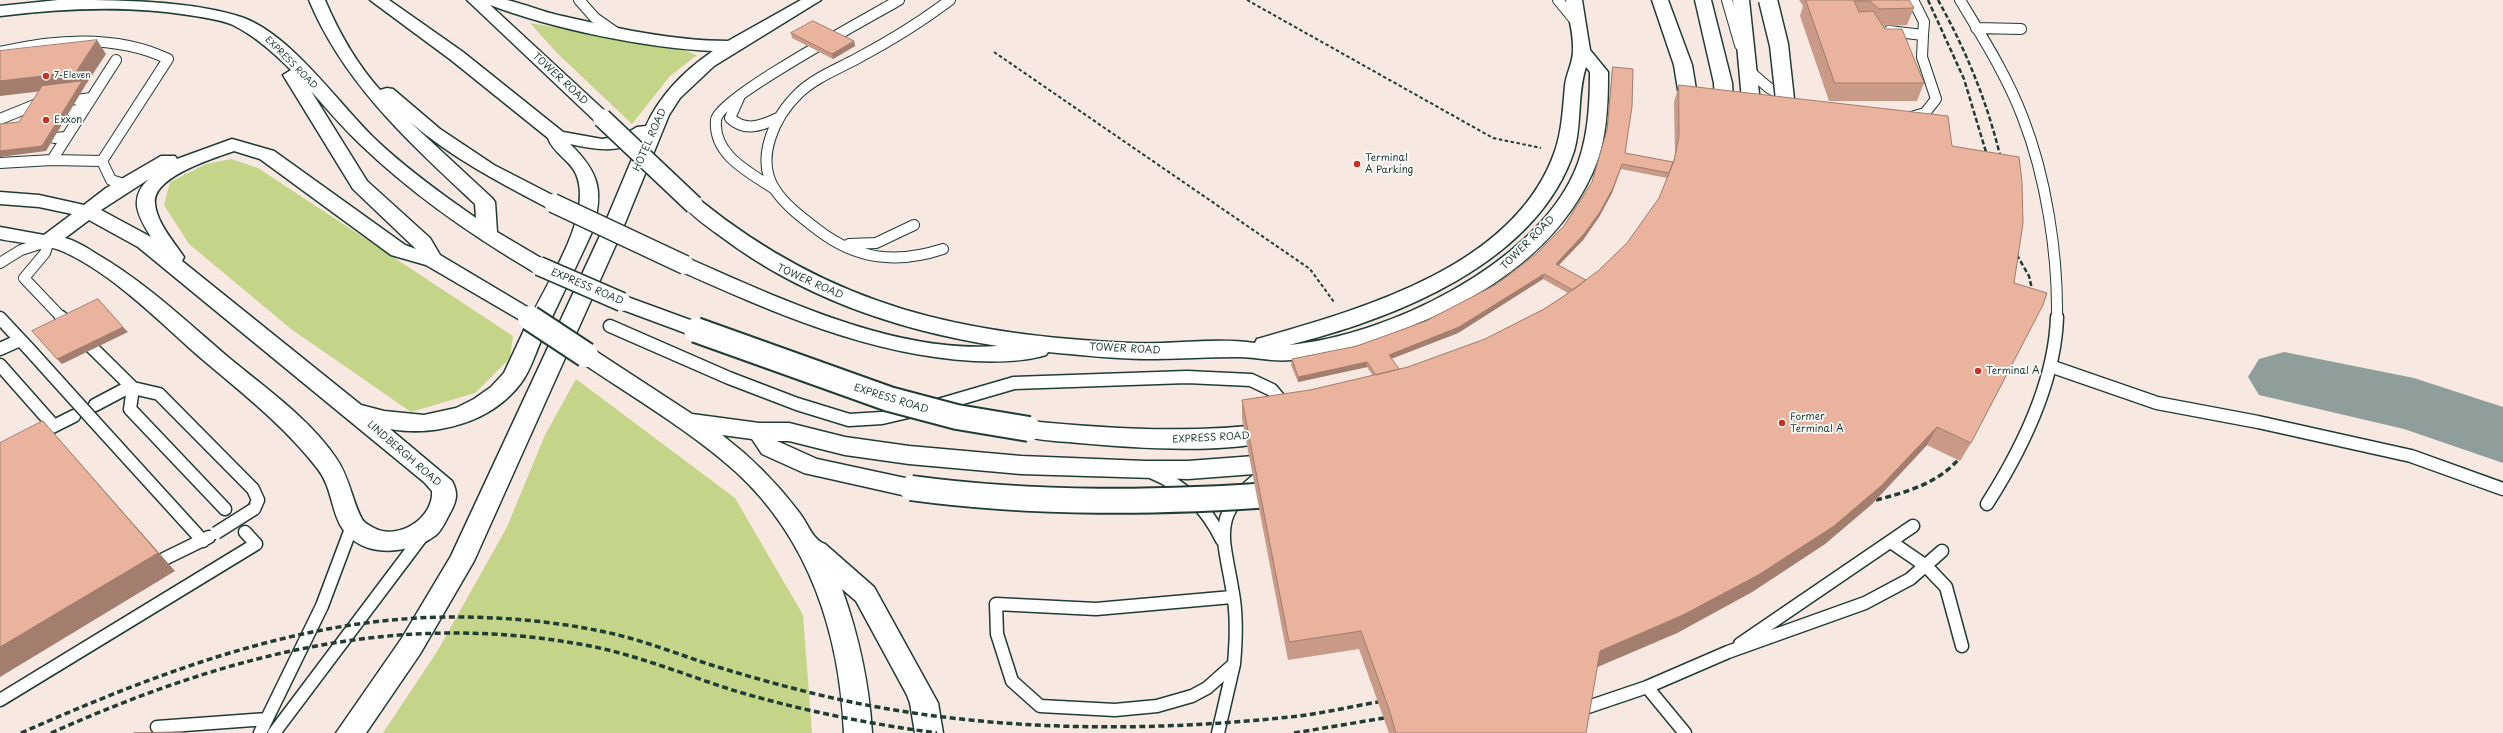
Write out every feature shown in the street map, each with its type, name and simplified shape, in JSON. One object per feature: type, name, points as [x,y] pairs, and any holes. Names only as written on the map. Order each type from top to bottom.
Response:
[{"type":"street","points":[[317,0],[328,26],[348,59],[400,125],[485,202],[487,234]]},
{"type":"street","points":[[378,0],[457,56],[557,136],[592,145],[617,144],[635,137],[660,114]]},
{"type":"street","name":"HOTEL ROAD","points":[[350,733],[411,646],[461,561],[600,255],[660,114],[668,100],[689,76],[732,46],[813,0]]},
{"type":"street","name":"TOWER ROAD","points":[[1241,349],[1286,339],[1347,321],[1426,288],[1485,252],[1532,207],[1547,186],[1563,152],[1572,112],[1574,79],[1582,51],[1574,0]]},
{"type":"street","points":[[1660,0],[1677,45],[1689,96],[1692,132]]},
{"type":"street","points":[[1697,0],[1706,17]]},
{"type":"street","points":[[1703,0],[1718,62],[1724,99],[1724,139]]},
{"type":"street","points":[[1741,0],[1746,68],[1755,123]]},
{"type":"street","points":[[1768,0],[1781,58],[1788,145]]},
{"type":"street","name":"EXPRESS ROAD","points":[[0,11],[85,1],[159,2],[204,10],[229,17],[259,32],[275,45],[383,156],[427,193],[487,234],[539,266],[622,302],[855,388],[950,415],[1029,429],[1154,440],[1231,437],[1291,420]]},
{"type":"street","points":[[486,3],[545,19],[615,32],[700,46],[732,46]]},
{"type":"street","name":"TOWER ROAD","points":[[486,3],[602,118],[694,205],[738,241],[774,265],[817,286],[864,305],[902,317],[956,330],[1022,341],[1132,351],[1241,349],[1288,354],[1336,345],[1406,321],[1455,299],[1496,275],[1523,251],[1564,206],[1582,176],[1588,157],[1596,120],[1599,72],[1582,51]]},
{"type":"street","points":[[275,45],[312,110],[360,185],[423,243],[433,260]]},
{"type":"street","points":[[348,59],[434,133],[487,170],[553,203],[747,293],[845,330],[916,347],[1003,355],[1071,345]]},
{"type":"street","points":[[349,406],[389,421],[414,424],[428,423],[456,417],[483,406],[503,390],[510,381],[582,232],[588,214],[591,192],[588,176],[578,161],[559,145],[557,136]]},
{"type":"street","points":[[187,276],[154,226],[146,203],[147,191],[160,178],[180,165],[232,145]]},
{"type":"street","points":[[49,241],[124,184],[162,162],[185,153],[232,145],[251,148],[267,155],[398,250],[433,260],[530,318],[586,355],[684,421],[731,456],[758,480],[784,509],[820,567],[844,635],[855,692],[858,733]]},
{"type":"street","name":"LINDBERGH ROAD","points":[[0,198],[44,201],[87,211],[133,234],[349,406],[432,476],[444,488],[445,500],[429,527]]},
{"type":"street","points":[[0,233],[67,245],[111,272],[258,393],[298,429],[328,464],[340,488],[352,526],[370,538],[392,541],[416,535],[429,527]]},
{"type":"street","points":[[684,421],[759,432],[788,432],[845,446],[987,463],[1096,470],[1145,470],[1231,467],[1296,462]]},
{"type":"street","points":[[759,432],[770,448],[812,467],[911,488],[1002,499],[1082,503],[1165,503],[1307,492]]},
{"type":"street","points":[[807,544],[864,594],[918,688],[924,703],[929,733]]},
{"type":"lane","points":[[579,0],[595,18],[615,32]]},
{"type":"lane","points":[[899,0],[870,19],[761,79],[724,107],[716,119],[718,141],[734,162],[773,188],[816,230],[838,243],[866,256],[883,260],[921,256],[943,249]]},
{"type":"lane","points":[[1558,0],[1578,23]]},
{"type":"lane","points":[[1727,0],[1746,68],[1769,88],[1796,104],[1776,109]]},
{"type":"lane","points":[[1902,117],[1925,113],[1936,99],[1922,57],[1924,22],[1913,0]]},
{"type":"lane","points":[[1960,0],[2016,103],[2029,134],[2051,239],[2057,297],[2056,331],[2045,386],[2004,477],[1987,504]]},
{"type":"lane","points":[[773,188],[765,164],[768,145],[778,118],[798,94],[812,83],[910,28],[947,1]]},
{"type":"lane","points":[[1976,28],[2021,29]]},
{"type":"lane","points":[[1879,30],[1923,35]]},
{"type":"lane","points":[[0,52],[29,46],[79,41],[126,43],[156,51],[168,59],[102,161]]},
{"type":"lane","points":[[21,58],[29,46]]},
{"type":"lane","points":[[52,160],[116,60]]},
{"type":"lane","points":[[741,95],[732,109],[730,118],[734,124],[746,127],[762,125],[778,118]]},
{"type":"lane","points":[[77,100],[91,98]]},
{"type":"lane","points":[[0,119],[37,104]]},
{"type":"lane","points":[[71,111],[85,109]]},
{"type":"lane","points":[[0,122],[31,115]]},
{"type":"lane","points":[[62,125],[75,123]]},
{"type":"lane","points":[[54,138],[66,137]]},
{"type":"lane","points":[[0,163],[52,160],[102,161]]},
{"type":"lane","points":[[102,161],[111,180],[124,184]]},
{"type":"lane","points":[[838,243],[864,246],[881,244],[914,225]]},
{"type":"lane","points":[[0,263],[21,250],[49,241]]},
{"type":"lane","points":[[49,241],[45,253],[24,278],[25,281],[132,387],[159,394],[253,489],[258,500],[254,509],[216,533],[203,541],[164,559]]},
{"type":"lane","points":[[0,318],[203,541]]},
{"type":"lane","points":[[610,326],[729,378],[797,404],[849,420],[882,418],[944,404],[1014,383],[1187,377],[1251,380],[1272,390],[1291,420]]},
{"type":"lane","points":[[0,349],[24,344]]},
{"type":"lane","points":[[0,365],[54,426]]},
{"type":"lane","points":[[2050,366],[2157,403],[2258,422],[2411,456],[2503,489]]},
{"type":"lane","points":[[95,405],[132,387]]},
{"type":"lane","points":[[132,387],[130,409],[225,509]]},
{"type":"lane","points":[[27,440],[74,416]]},
{"type":"lane","points":[[1218,733],[1234,664],[1236,621],[1223,544],[1225,518],[1230,507],[1248,485],[1271,470],[1296,462]]},
{"type":"lane","points":[[1145,470],[1173,482],[1194,499],[1211,519],[1223,544]]},
{"type":"lane","points":[[260,733],[323,606],[338,571],[352,526]]},
{"type":"lane","points":[[1728,652],[1913,526]]},
{"type":"lane","points":[[274,733],[429,527]]},
{"type":"lane","points":[[0,700],[256,544],[245,532]]},
{"type":"lane","points":[[1891,542],[1926,566],[1946,587],[1962,646]]},
{"type":"lane","points":[[1588,707],[1647,687],[1728,652],[1865,603],[1910,579],[1942,551]]},
{"type":"lane","points":[[1232,597],[1096,609],[996,604],[996,634],[1012,681],[1040,706],[1115,710],[1157,706],[1192,696],[1207,688],[1234,664]]},
{"type":"lane","points":[[1647,687],[1686,733]]},
{"type":"lane","points":[[157,727],[267,719]]},
{"type":"path","points":[[1246,0],[1493,138],[1563,152]]},
{"type":"path","points":[[994,52],[1310,269],[1347,321]]},
{"type":"shaded area","points":[[0,0],[2503,0],[2503,733],[0,733]]},
{"type":"green space","points":[[530,23],[682,49],[697,55],[670,76],[632,124],[557,53]]},
{"type":"green space","points":[[231,159],[258,168],[513,336],[510,358],[475,393],[411,412],[291,329],[189,244],[164,205],[170,182],[206,164]]},
{"type":"green space","points":[[576,379],[735,498],[803,615],[812,733],[383,733],[438,650],[507,527],[545,435]]},
{"type":"building","points":[[1806,0],[1909,0],[1914,8],[1879,9],[1870,1],[1854,1],[1859,12],[1873,11],[1885,29],[1902,29],[1924,83],[1835,83]]},
{"type":"building","points":[[813,21],[854,41],[832,54],[791,33]]},
{"type":"building","points":[[97,40],[76,72],[0,81],[0,51]]},
{"type":"building","points":[[1613,67],[1633,69],[1632,107],[1625,153],[1673,162],[1669,173],[1622,164],[1613,188],[1600,212],[1584,234],[1556,264],[1586,280],[1573,290],[1544,274],[1459,327],[1389,355],[1399,369],[1376,375],[1367,362],[1298,377],[1292,359],[1357,346],[1426,321],[1497,284],[1536,254],[1564,226],[1592,182],[1607,130]]},
{"type":"building","name":"Exxon","points":[[82,81],[42,146],[0,151],[0,124],[19,122],[42,86]]},
{"type":"building","name":"Former Terminal A","points":[[1679,85],[1948,116],[1952,146],[2019,157],[2022,182],[2023,223],[2014,283],[2047,293],[2043,305],[1971,443],[1937,427],[1881,486],[1834,526],[1760,574],[1683,615],[1600,651],[1586,733],[1396,733],[1361,631],[1289,642],[1242,400],[1310,390],[1408,367],[1485,339],[1544,309],[1564,296],[1598,271],[1627,243],[1659,198],[1674,161],[1679,136]]},
{"type":"building","points":[[98,299],[123,327],[57,359],[32,331]]},
{"type":"building","points":[[43,421],[158,553],[0,647],[0,443]]},
{"type":"building","points":[[183,732],[182,733],[134,733]]},
{"type":"taxiway","points":[[2284,377],[2414,405],[2503,435]]},
{"type":"railway","points":[[1928,0],[1964,79],[1989,162]]},
{"type":"railway","points":[[1938,0],[1968,59],[1991,121],[2002,164]]},
{"type":"railway","points":[[2013,248],[2029,276],[2034,298]]},
{"type":"railway","points":[[1876,500],[1899,494],[1931,481],[1958,460]]},
{"type":"railway","points":[[21,733],[125,690],[231,652],[286,638],[341,627],[397,620],[453,617],[527,620],[614,634],[740,674],[788,687],[837,699],[894,710],[951,718],[1067,726],[1125,727],[1184,725],[1241,722],[1299,716],[1389,700]]},
{"type":"railway","points":[[51,733],[117,705],[182,681],[248,661],[314,646],[381,637],[449,633],[519,636],[590,646],[628,655],[739,692],[788,705],[862,721],[937,733]]},
{"type":"railway","points":[[1294,733],[1384,718]]},
{"type":"place","name":"7-Eleven","points":[[46,76]]},
{"type":"place","name":"Exxon","points":[[46,120]]},
{"type":"place","name":"Terminal A Parking","points":[[1357,164]]},
{"type":"place","name":"Terminal A","points":[[1978,371]]},
{"type":"place","name":"Former Terminal A","points":[[1782,423]]}]
